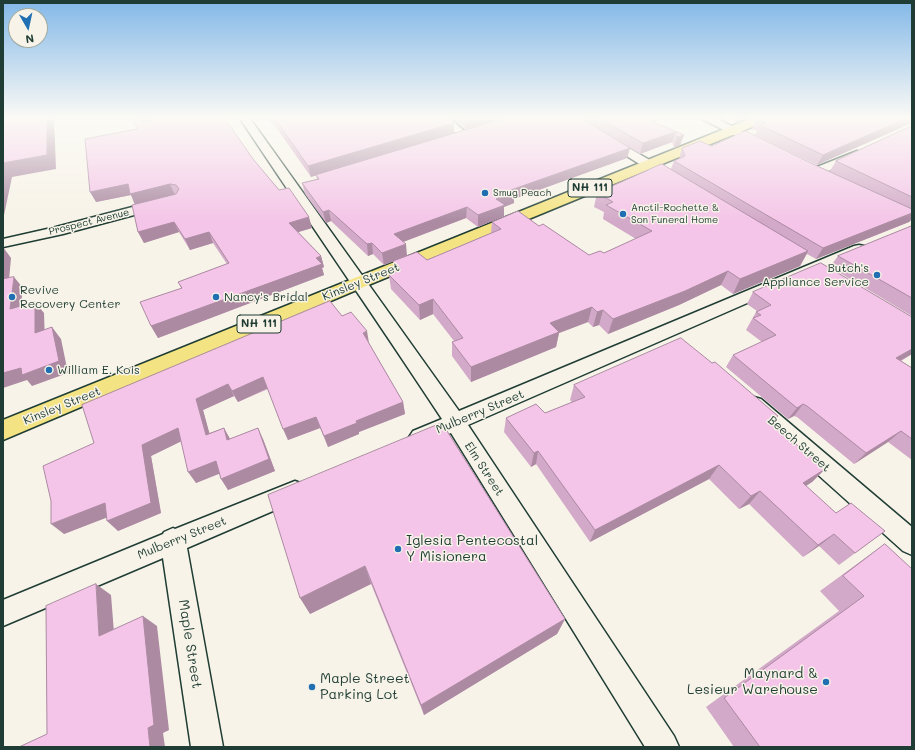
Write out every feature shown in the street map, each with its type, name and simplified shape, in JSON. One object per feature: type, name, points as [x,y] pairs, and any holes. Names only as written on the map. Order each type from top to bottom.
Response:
[{"type":"main road","name":"Kinsley Street","points":[[3,430],[359,282],[678,152]]},
{"type":"street","name":"Elm Street","points":[[271,152],[297,186],[359,282],[455,422],[663,747]]},
{"type":"street","points":[[628,152],[679,183]]},
{"type":"street","points":[[816,172],[861,152]]},
{"type":"street","points":[[802,165],[830,179]]},
{"type":"street","name":"Prospect Avenue","points":[[3,243],[86,224],[175,200]]},
{"type":"street","name":"Mulberry Street","points":[[401,446],[455,422],[676,337],[815,267],[876,242]]},
{"type":"street","name":"Beech Street","points":[[738,390],[912,543]]},
{"type":"street","name":"Mulberry Street","points":[[3,613],[173,540],[316,482]]},
{"type":"street","name":"Maple Street","points":[[173,540],[207,747]]},
{"type":"building","points":[[3,152],[47,152],[47,155],[3,163]]},
{"type":"building","points":[[86,152],[248,152],[279,190],[289,188],[309,217],[289,223],[321,256],[316,258],[322,264],[151,326],[140,302],[182,288],[178,282],[229,263],[209,232],[185,239],[174,222],[138,232],[132,205],[176,194],[179,189],[176,185],[170,184],[130,194],[128,184],[90,192]]},
{"type":"building","points":[[298,152],[356,152],[308,166]]},
{"type":"building","points":[[393,152],[619,152],[511,190],[515,192],[496,199],[505,205],[478,215],[467,207],[394,234],[406,244],[382,253],[372,243],[367,244],[329,210],[323,212],[302,183],[319,179],[316,175]]},
{"type":"building","points":[[684,152],[789,152],[912,209],[912,213],[823,248],[674,161],[685,156]]},
{"type":"building","points":[[817,152],[830,152],[823,155]]},
{"type":"building","points":[[856,152],[912,152],[912,197],[836,161]]},
{"type":"building","points":[[662,164],[808,251],[740,279],[728,271],[685,291],[613,319],[603,310],[597,312],[592,307],[550,323],[559,332],[471,367],[452,342],[463,338],[433,299],[419,305],[389,275],[401,269],[393,261],[417,252],[427,260],[501,229],[492,222],[518,211],[539,226],[543,224],[589,255],[600,251],[604,253],[652,231],[606,205],[613,202],[597,193]]},
{"type":"building","points":[[912,226],[912,298],[838,256]]},
{"type":"building","points":[[821,263],[912,317],[912,349],[896,358],[912,368],[912,439],[901,431],[866,453],[807,406],[803,404],[797,408],[733,355],[776,335],[753,318],[761,315],[756,312],[771,305],[753,292]]},
{"type":"building","points":[[14,277],[10,309],[35,302],[35,333],[52,327],[59,361],[22,375],[21,368],[3,373],[3,279]]},
{"type":"building","points":[[330,301],[342,316],[351,312],[367,331],[363,333],[403,402],[324,436],[316,417],[283,429],[263,377],[232,391],[228,384],[196,399],[206,435],[224,428],[227,440],[258,428],[269,459],[221,479],[216,461],[188,472],[178,428],[142,445],[151,503],[107,521],[105,503],[51,524],[51,501],[43,466],[94,443],[82,405]]},
{"type":"building","points":[[681,338],[712,363],[715,362],[778,416],[769,421],[825,469],[803,483],[836,513],[851,503],[885,531],[855,553],[834,534],[818,545],[760,491],[751,496],[719,465],[595,530],[538,451],[534,453],[506,418],[536,404],[545,413],[585,397],[574,385]]},
{"type":"building","name":"Iglesia Pentecostal Y Misionera","points":[[442,423],[565,619],[421,705],[365,566],[300,598],[268,495]]},
{"type":"building","name":"Maynard & Lesieur Warehouse","points":[[885,544],[912,569],[912,747],[760,747],[724,698],[864,596],[843,576]]},
{"type":"building","points":[[96,584],[99,636],[143,616],[154,725],[148,728],[150,747],[19,747],[47,734],[46,606]]},
{"type":"place","name":"Smug Peach","points":[[485,193]]},
{"type":"place","name":"Anctil-Rochette & Son Funeral Home","points":[[623,214]]},
{"type":"place","name":"Butch's Appliance Service","points":[[877,275]]},
{"type":"place","name":"Revive Recovery Center","points":[[12,297]]},
{"type":"place","name":"Nancy's Bridal","points":[[216,297]]},
{"type":"place","name":"William E. Kois","points":[[49,370]]},
{"type":"place","name":"Iglesia Pentecostal Y Misionera","points":[[398,549]]},
{"type":"place","name":"Maynard & Lesieur Warehouse","points":[[826,682]]},
{"type":"place","name":"Maple Street Parking Lot","points":[[312,687]]}]
